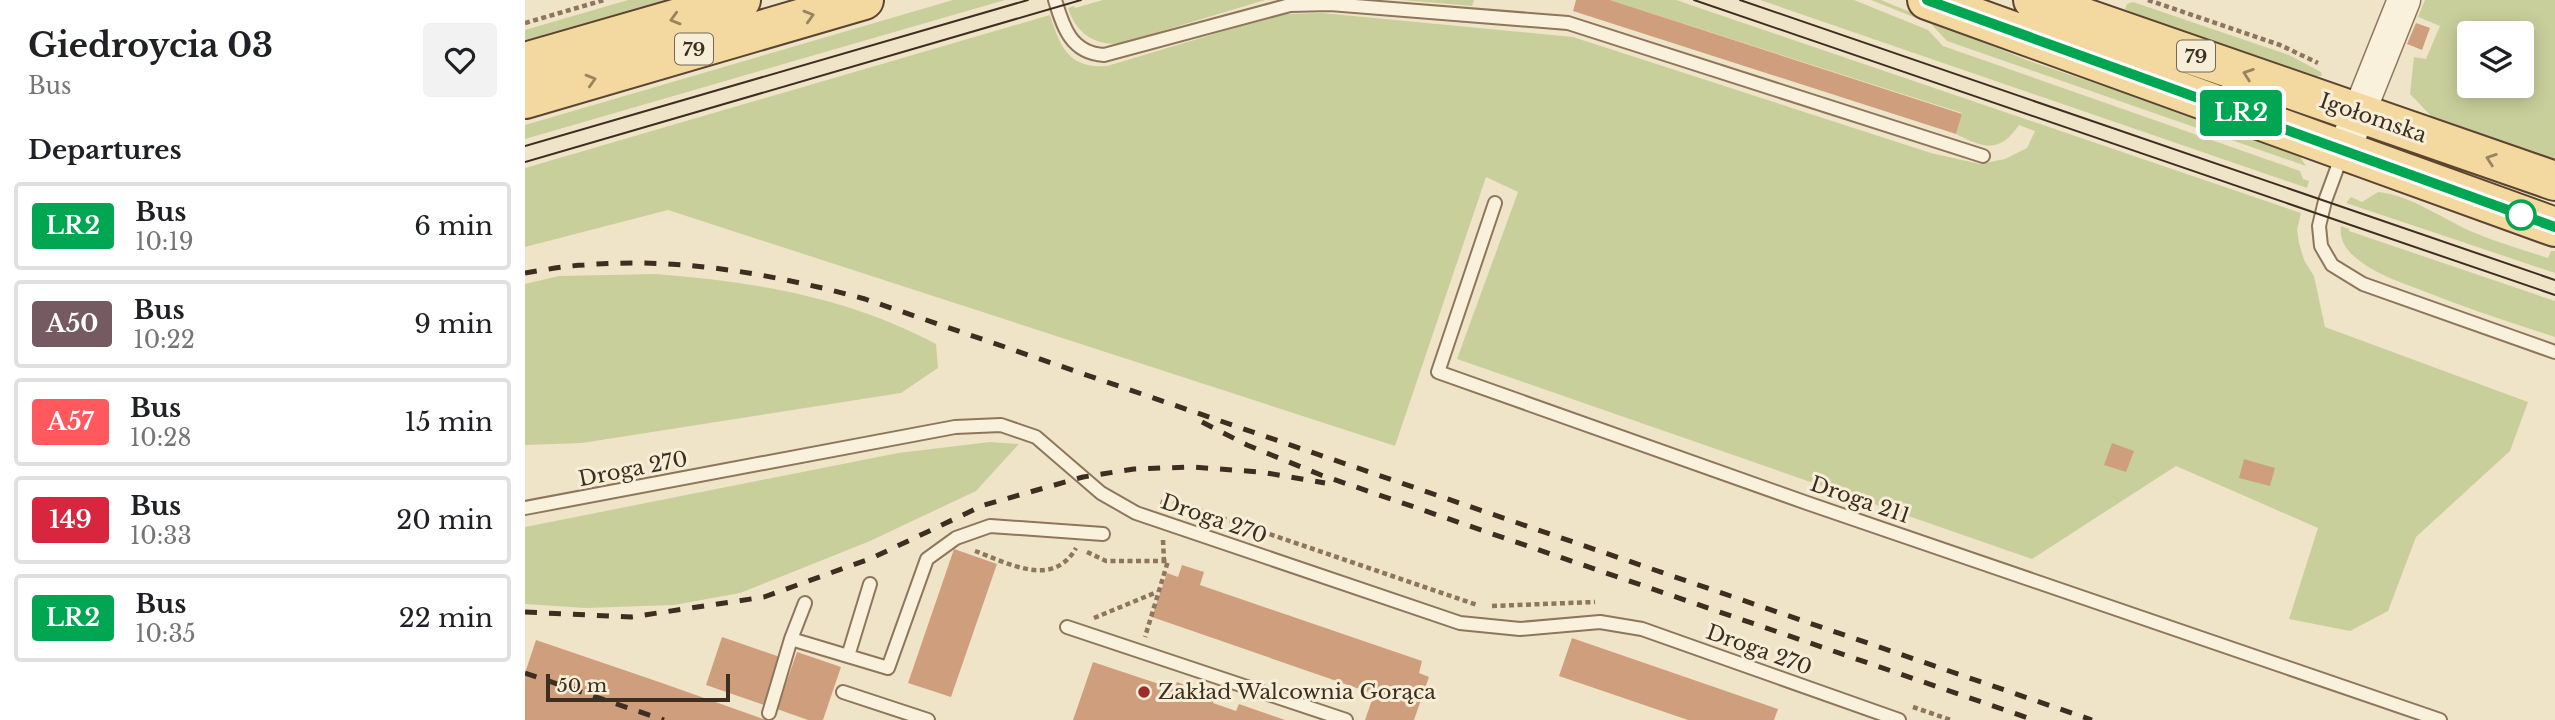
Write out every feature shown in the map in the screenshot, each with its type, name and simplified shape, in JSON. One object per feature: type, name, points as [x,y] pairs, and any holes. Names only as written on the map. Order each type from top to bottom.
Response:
[{"type":"main road","name":"79","points":[[525,62],[741,0]]},
{"type":"main road","name":"79","points":[[525,99],[864,0]]},
{"type":"main road","name":"Igołomska","points":[[1927,0],[2555,227]]},
{"type":"main road","name":"Igołomska","points":[[2033,0],[2555,181]]},
{"type":"street","points":[[2344,150],[2404,0]]},
{"type":"lane","points":[[1055,0],[1065,31],[1073,43],[1090,53],[1104,55],[1272,8],[1300,4],[1567,23],[1983,156]]},
{"type":"lane","points":[[2344,150],[2328,191],[2319,226],[2321,246],[2332,265],[2363,284],[2555,352]]},
{"type":"lane","name":"Droga 211","points":[[1495,203],[1438,372],[1794,498],[2440,720]]},
{"type":"lane","name":"Droga 270","points":[[525,508],[955,427],[1001,425],[1036,437],[1101,493],[1136,513],[1459,623],[1520,629],[1600,622],[1642,629],[1899,720]]},
{"type":"lane","points":[[790,639],[888,668],[927,559],[956,538],[989,526],[1103,534]]},
{"type":"lane","points":[[848,656],[870,584]]},
{"type":"lane","points":[[769,713],[790,639],[805,603]]},
{"type":"lane","points":[[1069,627],[1346,720]]},
{"type":"lane","points":[[843,692],[929,720]]},
{"type":"path","points":[[525,23],[604,0]]},
{"type":"path","points":[[2148,0],[2280,45],[2323,66]]},
{"type":"path","points":[[1164,561],[1162,533],[1153,529],[1164,498],[1482,606],[1602,603]]},
{"type":"path","points":[[956,538],[962,546],[1021,568],[1035,570],[1055,570],[1069,560],[1076,548],[1106,561],[1168,561],[1140,652]]},
{"type":"path","points":[[1106,561],[1110,551]]},
{"type":"path","points":[[1069,627],[1158,592]]},
{"type":"path","points":[[1912,706],[1951,720]]},
{"type":"green space","points":[[628,0],[683,0],[525,46],[525,30]]},
{"type":"green space","points":[[953,0],[1005,0],[525,139],[525,125]]},
{"type":"green space","points":[[1103,0],[1265,0],[1112,44],[1095,40],[1081,31],[1068,8]]},
{"type":"green space","points":[[1401,0],[1474,0],[1472,6]]},
{"type":"green space","points":[[1610,0],[1676,0],[2301,213],[2297,230],[2299,243],[2304,260],[2314,276],[2325,327],[2528,402],[2510,451],[2416,537],[2388,611],[2350,631],[2289,619],[2318,528],[2176,466],[2032,559],[1457,359],[1518,192],[1486,177],[1395,446],[668,210],[525,247],[525,168],[1050,15],[1062,46],[1068,53],[1083,64],[1094,66],[1107,66],[1281,14],[1322,13],[1573,37],[1931,153],[1980,164],[2005,159],[2027,148],[2035,131],[2019,125],[2005,141],[1998,144],[1991,146],[1975,143],[1956,134],[1962,113]]},
{"type":"green space","points":[[1760,0],[1854,0],[1928,30],[1943,46],[2300,171],[2303,179],[2309,181],[2307,188]]},
{"type":"green space","points":[[1871,0],[1881,0],[2029,61],[2284,147],[2298,154],[2306,166],[1947,41],[1931,24]]},
{"type":"green space","points":[[2425,0],[2555,0],[2555,164],[2438,123],[2410,94],[2414,57],[2426,59],[2440,26],[2418,17]]},
{"type":"green space","points":[[2133,2],[2289,55],[2321,72],[2322,76],[2306,77],[2170,31],[2125,9],[2127,4]]},
{"type":"green space","points":[[2378,192],[2403,198],[2463,228],[2502,243],[2548,258],[2551,251],[2555,251],[2555,273],[2346,203],[2351,197],[2362,202]]},
{"type":"green space","points":[[2341,226],[2555,301],[2555,337],[2452,302],[2378,272],[2349,251],[2342,240]]},
{"type":"green space","points":[[656,274],[765,287],[835,303],[869,314],[936,344],[938,368],[901,393],[582,443],[525,445],[525,284],[559,276]]},
{"type":"green space","points":[[990,442],[1019,444],[976,491],[870,541],[740,593],[674,605],[586,608],[525,604],[525,527],[898,453]]},
{"type":"building","points":[[1576,0],[1610,0],[1962,114],[1956,134],[1573,11]]},
{"type":"building","points":[[2416,23],[2430,28],[2422,50],[2407,44]]},
{"type":"building","points":[[2112,443],[2134,451],[2126,472],[2104,465]]},
{"type":"building","points":[[2244,459],[2275,468],[2270,486],[2239,478]]},
{"type":"building","points":[[954,549],[997,564],[951,697],[908,683]]},
{"type":"building","points":[[1182,565],[1204,572],[1200,585],[1422,661],[1419,673],[1429,677],[1414,720],[1365,720],[1374,694],[1152,617],[1167,573],[1178,577]]},
{"type":"building","points":[[722,637],[780,657],[764,705],[706,685]]},
{"type":"building","points":[[1572,638],[1778,709],[1774,720],[1688,720],[1559,676]]},
{"type":"building","points":[[536,640],[766,720],[525,720],[525,673]]},
{"type":"building","points":[[797,652],[841,667],[823,720],[808,720],[777,709]]},
{"type":"building","name":"Zakład Walcownia Gorąca","points":[[1093,662],[1174,689],[1177,682],[1215,696],[1213,703],[1236,711],[1239,704],[1285,720],[1073,720]]},
{"type":"tram line","points":[[525,146],[1028,0]]},
{"type":"tram line","points":[[525,162],[1081,0]]},
{"type":"tram line","points":[[1694,0],[2555,295]]},
{"type":"tram line","points":[[1740,0],[2555,280]]},
{"type":"railway","points":[[525,273],[569,266],[655,263],[761,275],[865,299],[2092,720]]},
{"type":"railway","points":[[1202,422],[1247,445],[1321,475],[2034,720]]},
{"type":"railway","points":[[525,612],[631,617],[764,597],[872,558],[984,505],[1083,477],[1134,469],[1192,467],[1261,472],[1325,483]]},
{"type":"railway","points":[[525,673],[664,720]]},
{"type":"bus line","name":"LR2","points":[[1927,0],[2555,227]]},
{"type":"place","name":"Zakład Walcownia Gorąca","points":[[1144,692]]}]
